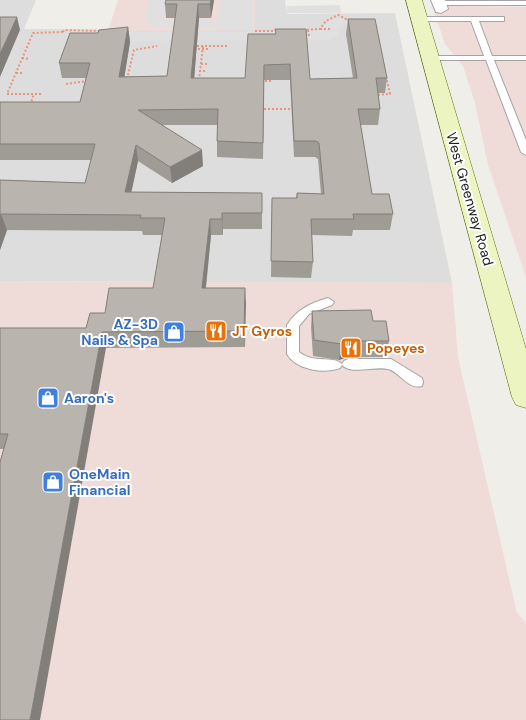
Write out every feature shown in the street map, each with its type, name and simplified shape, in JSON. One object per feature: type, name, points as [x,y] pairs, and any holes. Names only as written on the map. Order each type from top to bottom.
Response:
[{"type":"main road","name":"West Greenway Road","points":[[414,0],[526,397]]},
{"type":"lane","points":[[440,4],[526,3]]},
{"type":"lane","points":[[420,19],[501,19]]},
{"type":"lane","points":[[474,19],[526,152]]},
{"type":"lane","points":[[430,58],[526,58]]},
{"type":"lane","points":[[328,302],[305,311],[292,325],[293,354],[301,362],[312,365],[392,364],[417,382]]},
{"type":"path","points":[[320,29],[326,20],[338,15],[350,21]]},
{"type":"path","points":[[274,26],[274,31]]},
{"type":"path","points":[[298,31],[331,29]]},
{"type":"path","points":[[308,30],[308,36]]},
{"type":"path","points":[[41,94],[8,95],[34,32],[104,31],[102,36]]},
{"type":"path","points":[[255,31],[282,31]]},
{"type":"path","points":[[131,78],[128,80],[129,69],[136,48],[157,46]]},
{"type":"path","points":[[189,46],[210,49]]},
{"type":"path","points":[[198,49],[227,46]]},
{"type":"path","points":[[194,84],[198,84],[203,48]]},
{"type":"path","points":[[22,58],[29,58]]},
{"type":"path","points":[[123,61],[133,59]]},
{"type":"path","points":[[197,61],[207,64]]},
{"type":"path","points":[[122,68],[133,70]]},
{"type":"path","points":[[196,68],[206,71]]},
{"type":"path","points":[[370,95],[390,94],[385,72],[381,72]]},
{"type":"path","points":[[16,74],[23,74]]},
{"type":"path","points":[[256,81],[270,81],[271,74]]},
{"type":"path","points":[[195,76],[206,79]]},
{"type":"path","points":[[66,84],[88,81],[89,78],[87,78]]},
{"type":"path","points":[[30,110],[34,94]]},
{"type":"path","points":[[292,101],[292,109]]},
{"type":"path","points":[[252,109],[300,109]]},
{"type":"shaded area","points":[[0,0],[36,0],[24,29],[255,30],[255,0],[285,0],[287,14],[395,13],[452,283],[0,281]]},
{"type":"shaded area","points":[[118,0],[255,0],[255,30],[108,31]]},
{"type":"shaded area","points":[[149,0],[167,0],[164,19],[208,19],[217,23],[219,0],[253,0],[252,29],[152,27],[145,19]]},
{"type":"shaded area","points":[[340,5],[341,13],[287,13],[287,6]]},
{"type":"shaded area","points":[[432,6],[526,7],[526,277],[488,165],[475,103],[463,66],[445,44]]},
{"type":"shaded area","points":[[338,16],[349,22],[342,25],[338,35],[327,40],[81,41],[72,43],[77,32],[317,31],[329,19]]},
{"type":"shaded area","points":[[0,281],[452,283],[458,357],[517,613],[526,623],[526,720],[0,720]]},
{"type":"building","points":[[166,0],[211,0],[210,4],[198,4],[191,78],[245,78],[248,34],[276,34],[275,29],[306,29],[310,79],[357,78],[348,19],[375,19],[387,78],[376,78],[380,109],[358,109],[372,194],[389,194],[393,214],[353,214],[354,219],[311,219],[313,262],[271,261],[272,198],[297,198],[297,193],[324,194],[319,143],[316,141],[294,141],[290,64],[264,65],[263,143],[217,141],[218,109],[138,110],[202,150],[170,167],[136,145],[125,192],[262,193],[262,213],[222,213],[222,219],[210,219],[202,288],[245,288],[244,331],[102,332],[30,720],[0,720],[0,462],[8,434],[0,434],[0,328],[86,328],[90,313],[105,313],[109,288],[153,288],[165,218],[140,218],[141,215],[1,214],[0,217],[0,180],[85,183],[95,144],[0,144],[0,102],[80,102],[90,63],[59,63],[70,33],[98,33],[99,30],[128,27],[119,77],[167,76],[177,4],[165,4]]},
{"type":"building","points":[[0,17],[17,17],[0,54]]},
{"type":"building","points":[[371,310],[373,321],[386,321],[389,341],[350,341],[341,344],[314,340],[312,311]]},
{"type":"place","name":"JT Gyros","points":[[216,331]]},
{"type":"place","name":"AZ-3D Nails & Spa","points":[[174,332]]},
{"type":"place","name":"Popeyes","points":[[351,348]]},
{"type":"place","name":"Aaron's","points":[[48,398]]},
{"type":"place","name":"OneMain Financial","points":[[53,482]]}]
